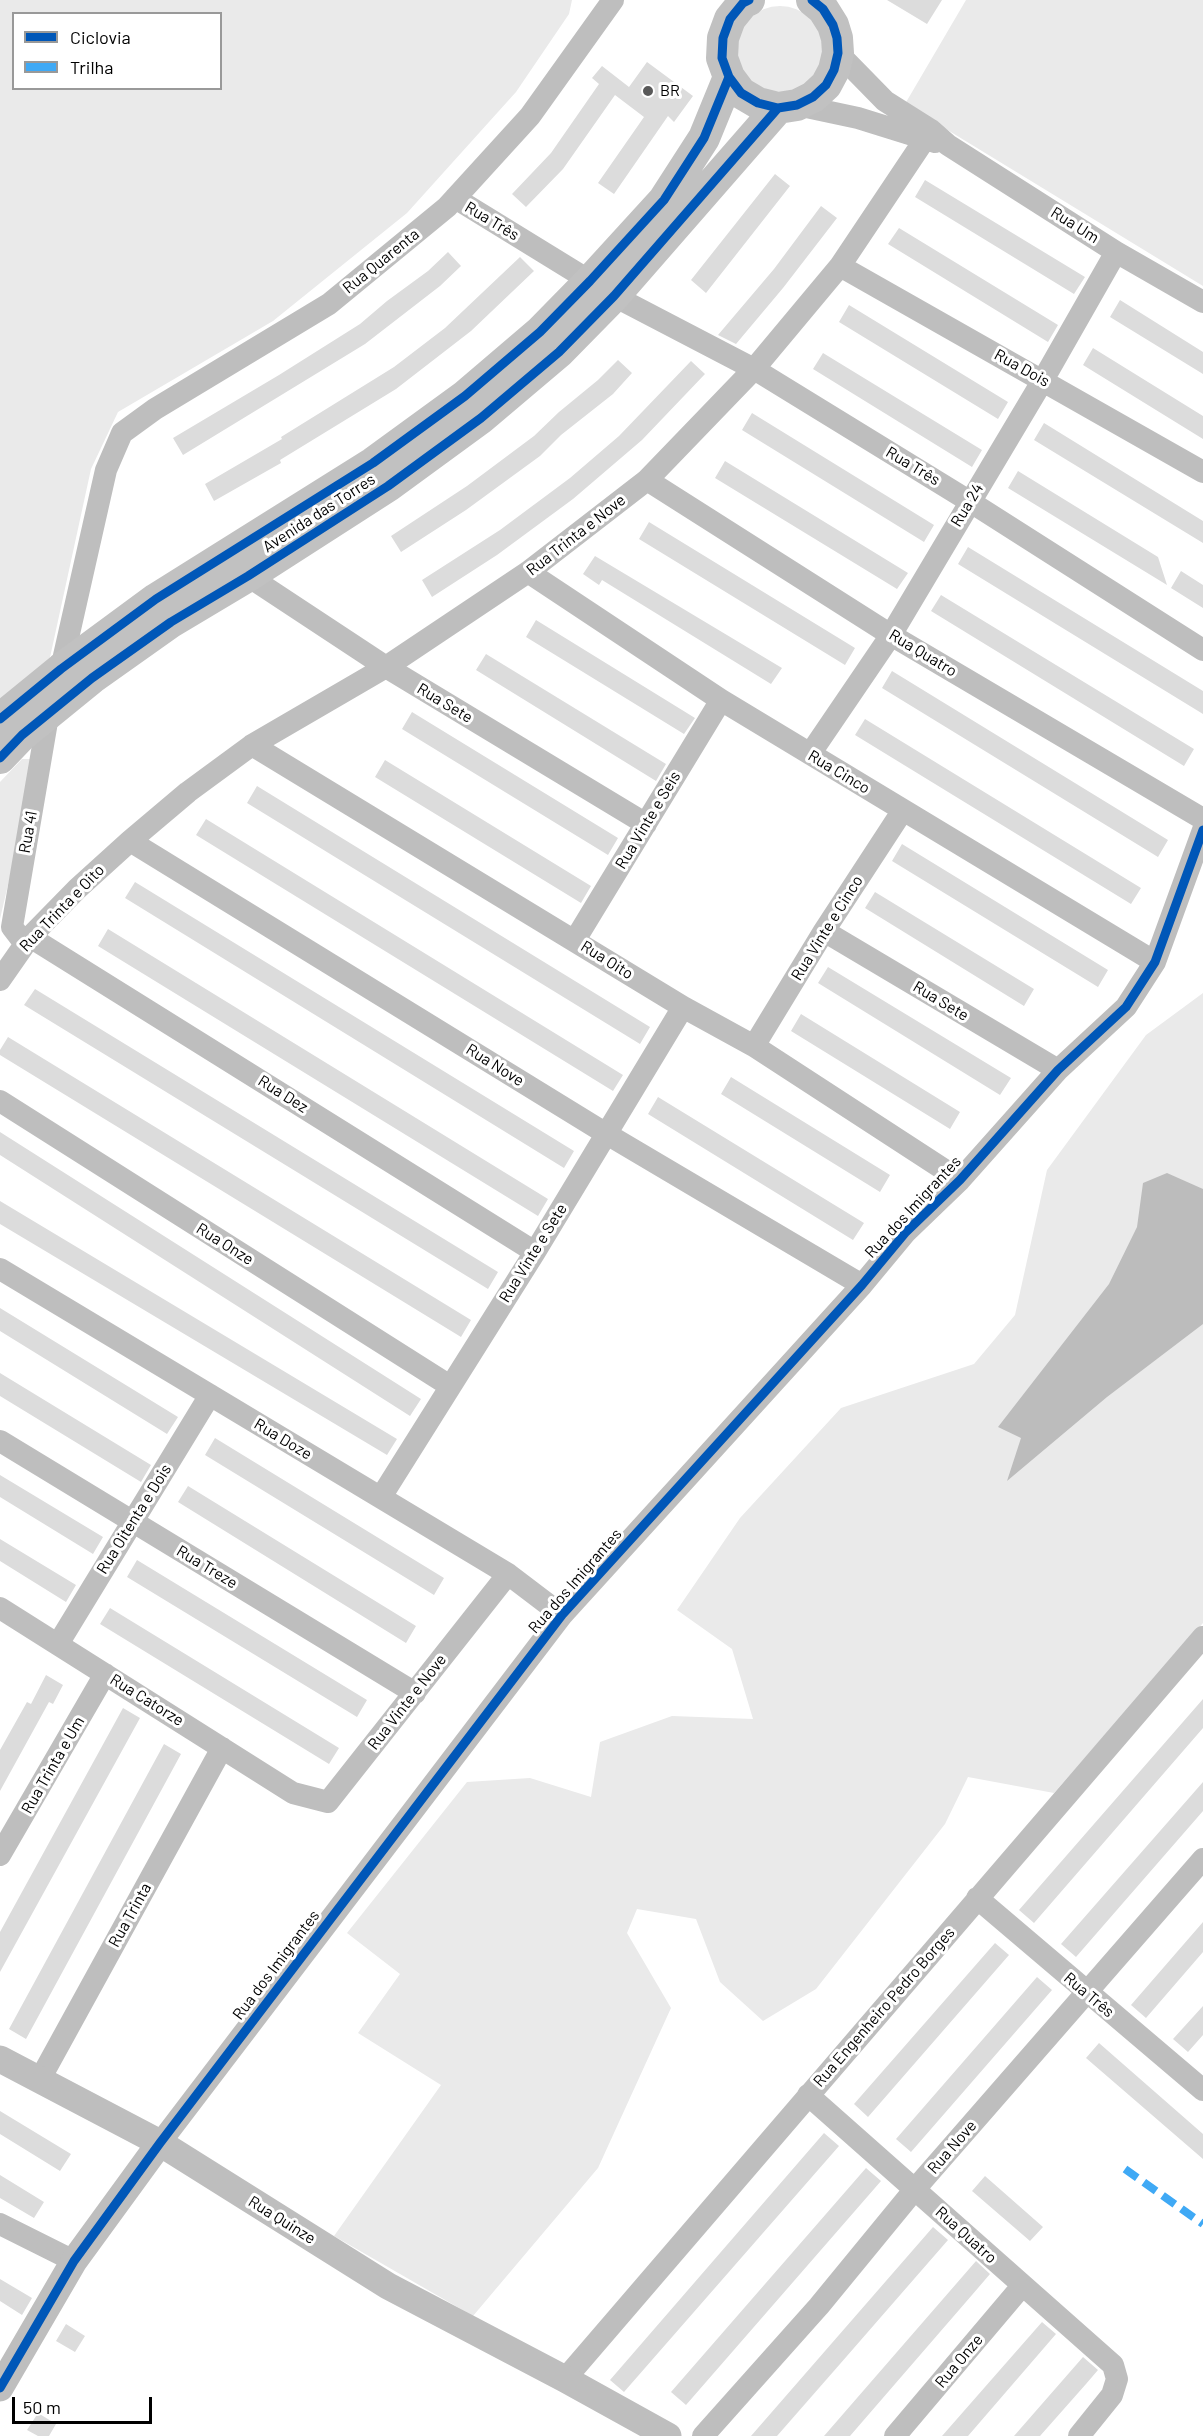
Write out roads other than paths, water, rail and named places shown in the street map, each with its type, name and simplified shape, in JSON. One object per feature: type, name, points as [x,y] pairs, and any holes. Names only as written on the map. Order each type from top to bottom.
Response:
[{"type":"main road","points":[[749,0],[743,3],[730,19],[723,38],[722,58],[729,77],[741,93],[758,103],[788,106]]},
{"type":"main road","points":[[812,0],[838,26]]},
{"type":"main road","name":"Avenida das Torres","points":[[0,719],[61,669],[156,599],[373,463],[465,396],[540,332],[602,288],[788,106],[813,97],[826,85],[834,70],[838,26]]},
{"type":"main road","name":"Avenida das Torres","points":[[0,758],[22,735],[92,678],[171,622],[248,576],[388,486],[482,417],[559,352],[692,159],[714,115],[729,77]]},
{"type":"street","name":"Rua Quarenta","points":[[61,669],[106,470],[122,433],[154,409],[329,304],[455,198],[530,116],[613,0]]},
{"type":"street","name":"Rua Um","points":[[838,26],[885,101],[928,134],[1116,252],[1203,302]]},
{"type":"street","name":"Rua Um","points":[[788,106],[858,118],[928,134]]},
{"type":"street","name":"Rua Trinta e Nove","points":[[129,841],[188,792],[252,745],[386,667],[528,572],[647,480],[754,369],[840,266],[928,134]]},
{"type":"street","name":"Rua Três","points":[[455,198],[602,288],[754,369],[969,501],[1203,650]]},
{"type":"street","name":"Rua 24","points":[[810,754],[891,635],[1043,380],[1116,252]]},
{"type":"street","name":"Rua Dois","points":[[840,266],[1203,472]]},
{"type":"street","name":"Rua Quatro","points":[[647,480],[891,635],[1203,819]]},
{"type":"street","name":"Rua Cinco","points":[[528,572],[721,700],[1155,962]]},
{"type":"street","name":"Rua Sete","points":[[248,576],[386,667],[646,824]]},
{"type":"street","name":"Rua Vinte e Seis","points":[[575,940],[721,700]]},
{"type":"street","name":"Rua 41","points":[[28,940],[12,927],[48,716]]},
{"type":"street","name":"Rua Oito","points":[[252,745],[683,1007],[754,1046],[960,1180]]},
{"type":"street","name":"Rua Vinte e Cinco","points":[[754,1046],[824,931],[903,810]]},
{"type":"street","name":"Rua dos Imigrantes","points":[[0,2386],[74,2261],[159,2143],[562,1615],[862,1286],[906,1232],[960,1180],[1058,1070],[1126,1007],[1155,962],[1203,830]]},
{"type":"street","name":"Rua Trinta e Oito","points":[[0,980],[28,940],[129,841]]},
{"type":"street","name":"Rua Nove","points":[[129,841],[606,1133],[862,1286]]},
{"type":"street","name":"Rua Sete","points":[[824,931],[1058,1070]]},
{"type":"street","name":"Rua Dez","points":[[28,940],[535,1252]]},
{"type":"street","name":"Rua Vinte e Sete","points":[[381,1497],[535,1252],[683,1007]]},
{"type":"street","name":"Rua Onze","points":[[0,1101],[450,1386]]},
{"type":"street","name":"Rua Doze","points":[[0,1269],[508,1574],[562,1615]]},
{"type":"street","name":"Rua Oitenta e Dois","points":[[58,1644],[210,1395]]},
{"type":"street","name":"Rua Treze","points":[[0,1441],[415,1693]]},
{"type":"street","name":"Rua Vinte e Nove","points":[[293,1793],[328,1802],[508,1574]]},
{"type":"street","name":"Rua Catorze","points":[[0,1608],[293,1793]]},
{"type":"street","name":"Rua Engenheiro Pedro Borges","points":[[565,2379],[977,1898],[1201,1644]]},
{"type":"street","name":"Rua Trinta e Um","points":[[0,1855],[105,1674]]},
{"type":"street","name":"Rua Trinta","points":[[39,2081],[222,1748]]},
{"type":"street","name":"Rua Nove","points":[[703,2436],[819,2306],[915,2189],[1203,1859]]},
{"type":"street","name":"Rua Três","points":[[977,1898],[1086,1993],[1202,2087]]},
{"type":"street","name":"Rua Quinze","points":[[0,2060],[159,2143],[388,2286],[565,2379]]},
{"type":"street","name":"Rua Quatro","points":[[808,2095],[1113,2365],[1117,2379],[1112,2395],[1090,2433]]},
{"type":"street","points":[[0,2224],[74,2261]]},
{"type":"street","name":"Rua Onze","points":[[895,2436],[1022,2286]]},
{"type":"street","points":[[565,2379],[668,2436]]},
{"type":"place","name":"BR","points":[[648,91]]}]
